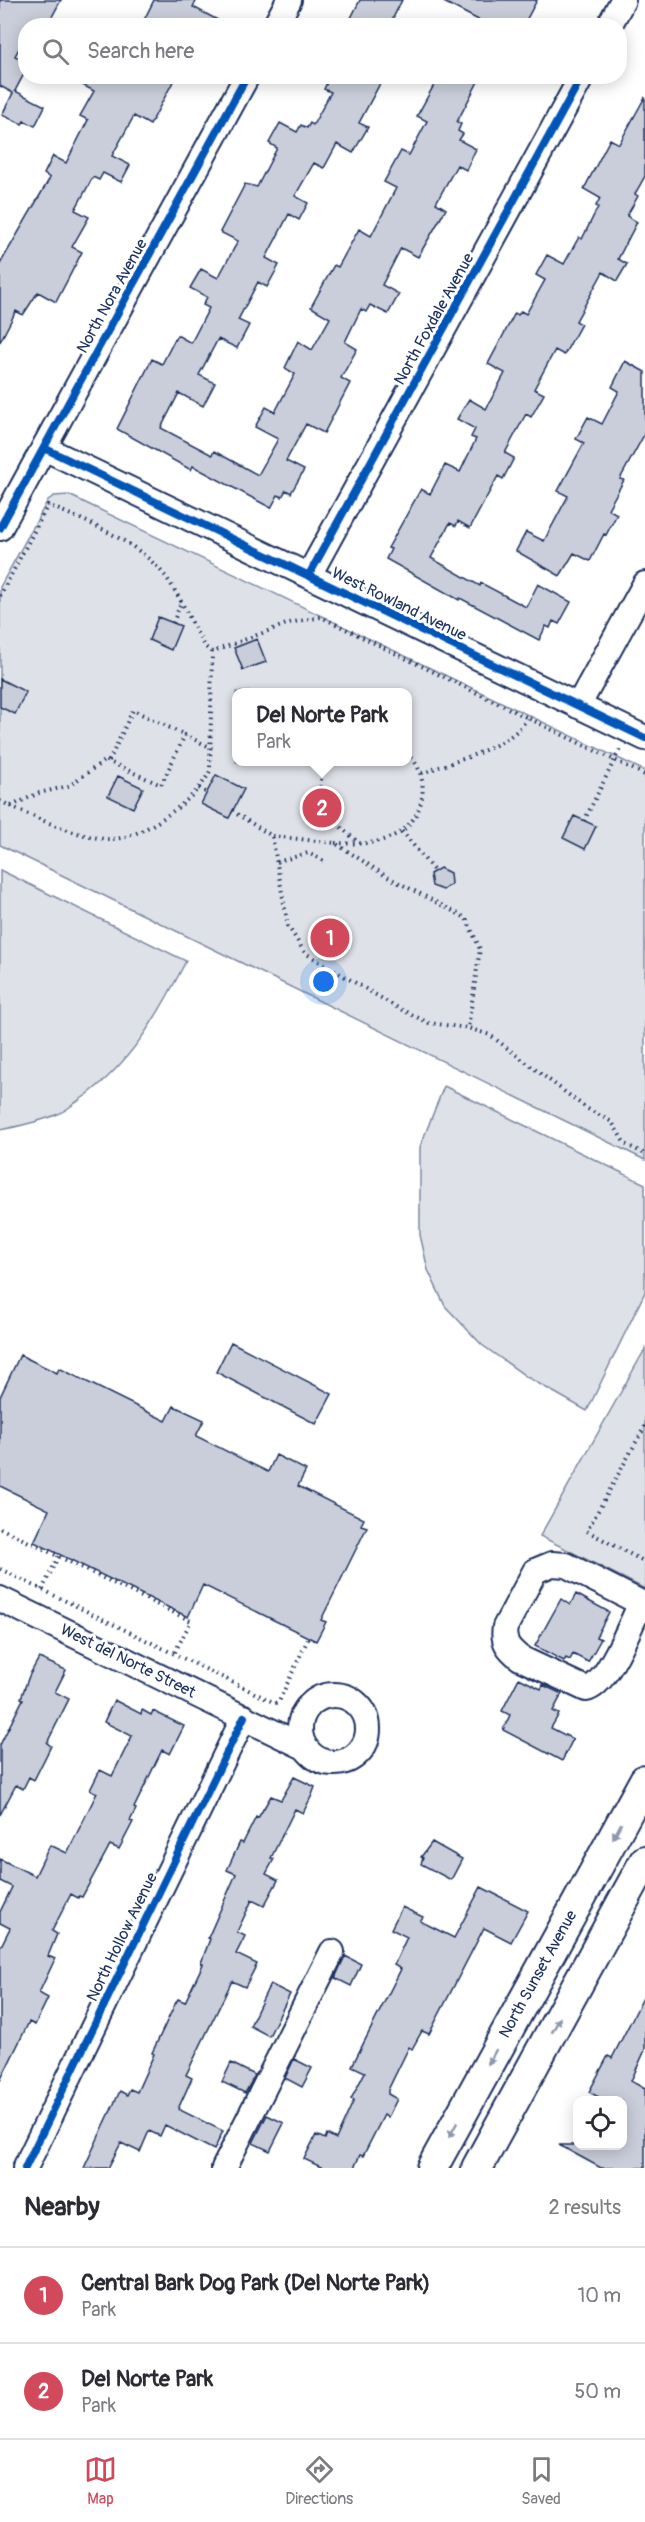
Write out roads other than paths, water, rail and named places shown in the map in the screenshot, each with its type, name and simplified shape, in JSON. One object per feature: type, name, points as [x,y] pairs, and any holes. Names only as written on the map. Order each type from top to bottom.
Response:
[{"type":"main road","name":"North Sunset Avenue","points":[[432,2168],[645,1780]]},
{"type":"main road","points":[[477,2168],[645,1861]]},
{"type":"street","points":[[279,18],[289,0]]},
{"type":"street","points":[[613,18],[623,0]]},
{"type":"street","name":"North Nora Avenue","points":[[0,528],[243,84]]},
{"type":"street","name":"North Foxdale Avenue","points":[[309,575],[578,84]]},
{"type":"street","name":"West Rowland Avenue","points":[[44,448],[637,734]]},
{"type":"street","points":[[578,706],[645,584]]},
{"type":"street","points":[[552,1564],[566,1565],[643,1604],[604,1676],[593,1687],[586,1689],[520,1658],[511,1651],[503,1636],[505,1627],[535,1571],[552,1564]]},
{"type":"street","name":"West del Norte Street","points":[[2,1604],[304,1747]]},
{"type":"street","name":"North Hollow Avenue","points":[[25,2168],[250,1720]]},
{"type":"street","points":[[224,2168],[332,1952]]},
{"type":"place","name":"Del Norte Park","points":[[322,808]]},
{"type":"place","name":"Central Bark Dog Park (Del Norte Park)","points":[[330,938]]}]
